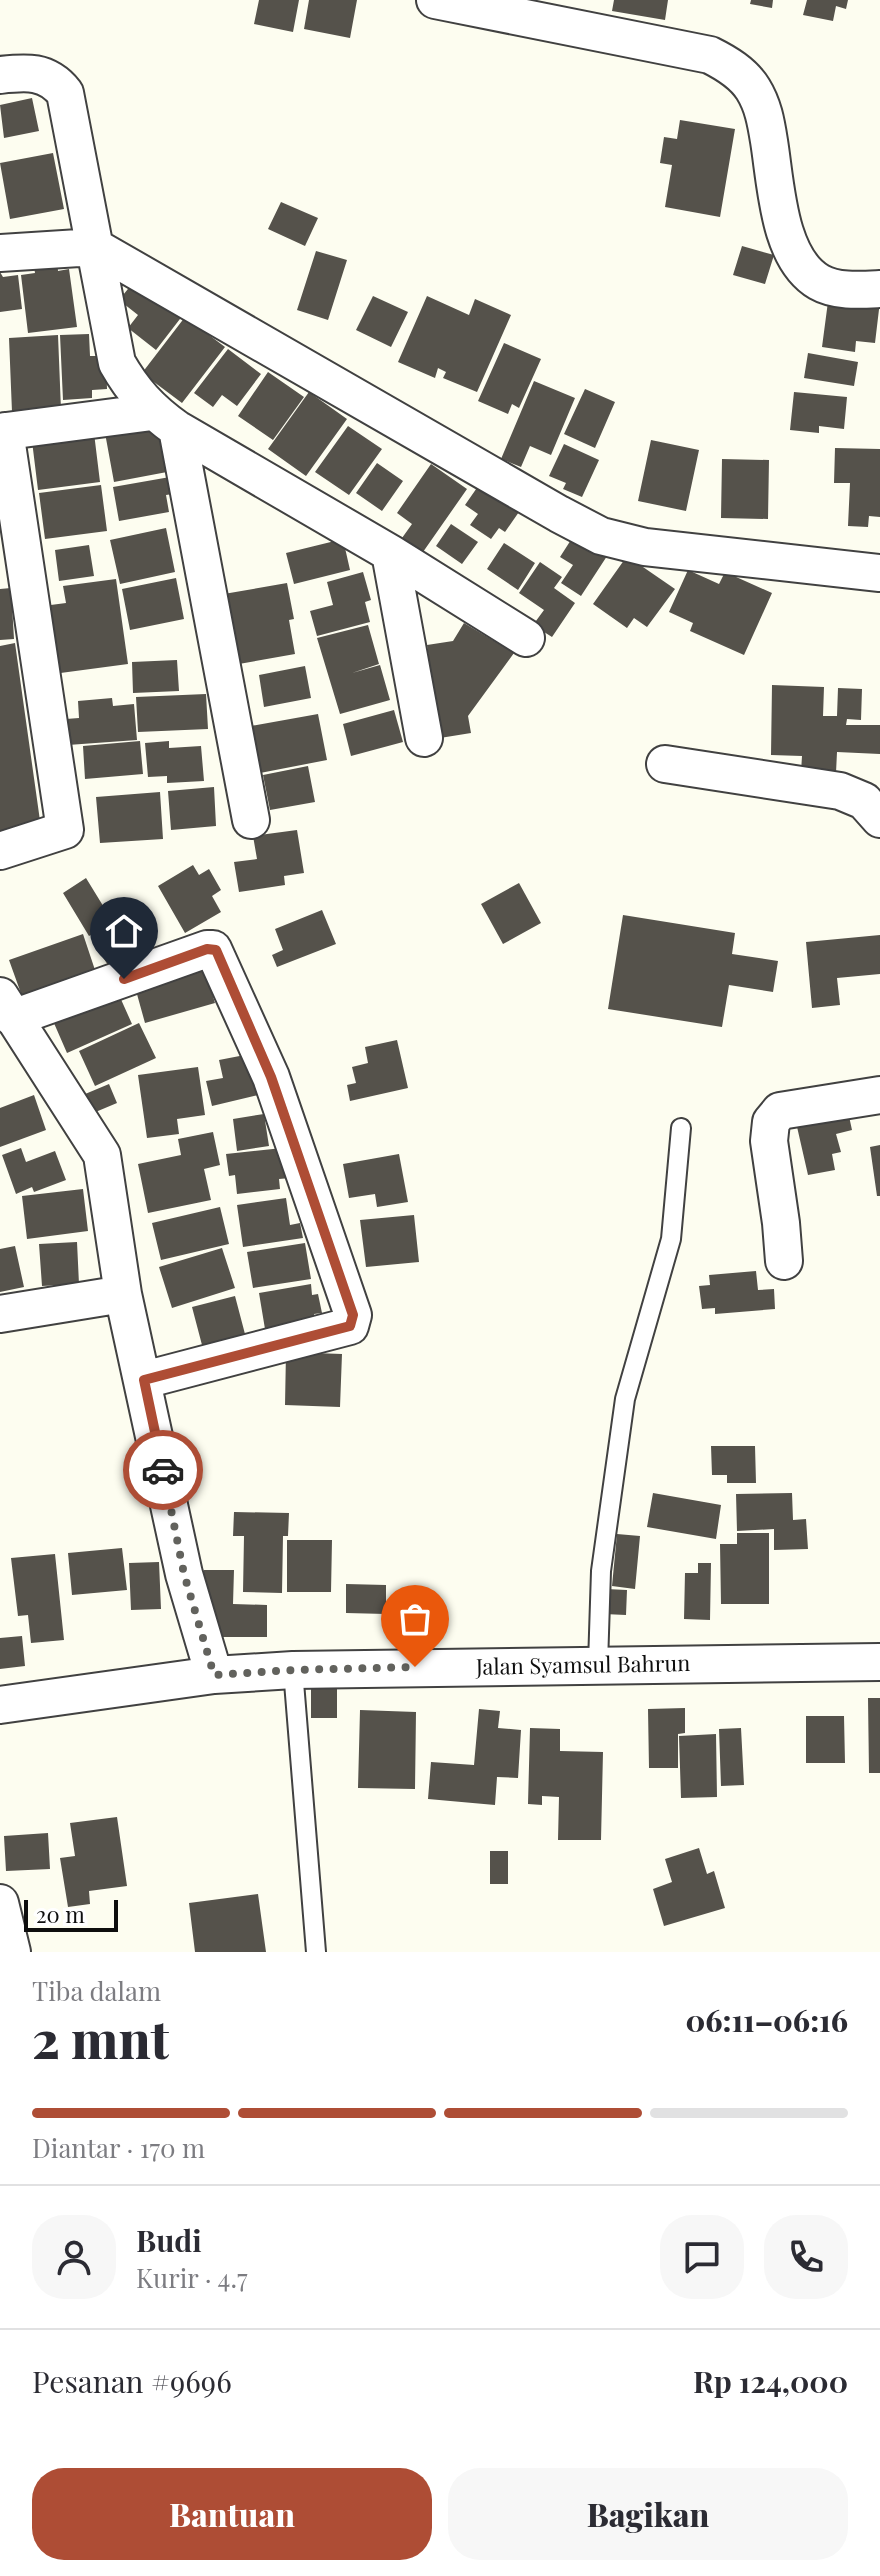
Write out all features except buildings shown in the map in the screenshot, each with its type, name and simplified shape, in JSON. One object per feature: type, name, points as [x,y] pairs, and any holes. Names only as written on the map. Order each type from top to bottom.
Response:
[{"type":"street","points":[[435,0],[710,55],[731,67],[751,85],[763,107],[785,234],[795,258],[822,284],[839,288],[880,289]]},
{"type":"street","points":[[0,75],[43,74],[57,82],[65,93],[117,363],[133,390],[164,420],[390,553],[526,638]]},
{"type":"street","points":[[0,253],[95,247],[601,536],[645,547],[880,573]]},
{"type":"street","points":[[0,851],[65,830],[3,432],[164,420]]},
{"type":"street","points":[[164,420],[251,820]]},
{"type":"street","points":[[390,553],[424,738]]},
{"type":"street","points":[[665,764],[840,791],[864,801],[880,819]]},
{"type":"street","points":[[144,1380],[350,1326],[353,1320],[271,1077],[213,949],[7,1007],[102,1155],[123,1294],[184,1574],[214,1675]]},
{"type":"street","points":[[784,1261],[769,1141],[771,1122],[780,1111],[880,1095]]},
{"type":"street","points":[[0,1314],[123,1294]]},
{"type":"street","name":"Jalan Syamsul Bahrun","points":[[0,1705],[214,1675],[293,1670],[880,1662]]},
{"type":"street","points":[[0,1903],[12,1952]]},
{"type":"lane","points":[[598,1664],[601,1571],[625,1399],[671,1239],[681,1128]]},
{"type":"lane","points":[[293,1670],[316,1952]]},
{"type":"way so far","points":[[163,1470],[184,1574],[214,1675],[415,1667]]},
{"type":"route","points":[[124,979],[207,949],[216,950],[271,1077],[353,1315],[350,1326],[144,1380],[163,1470]]}]
